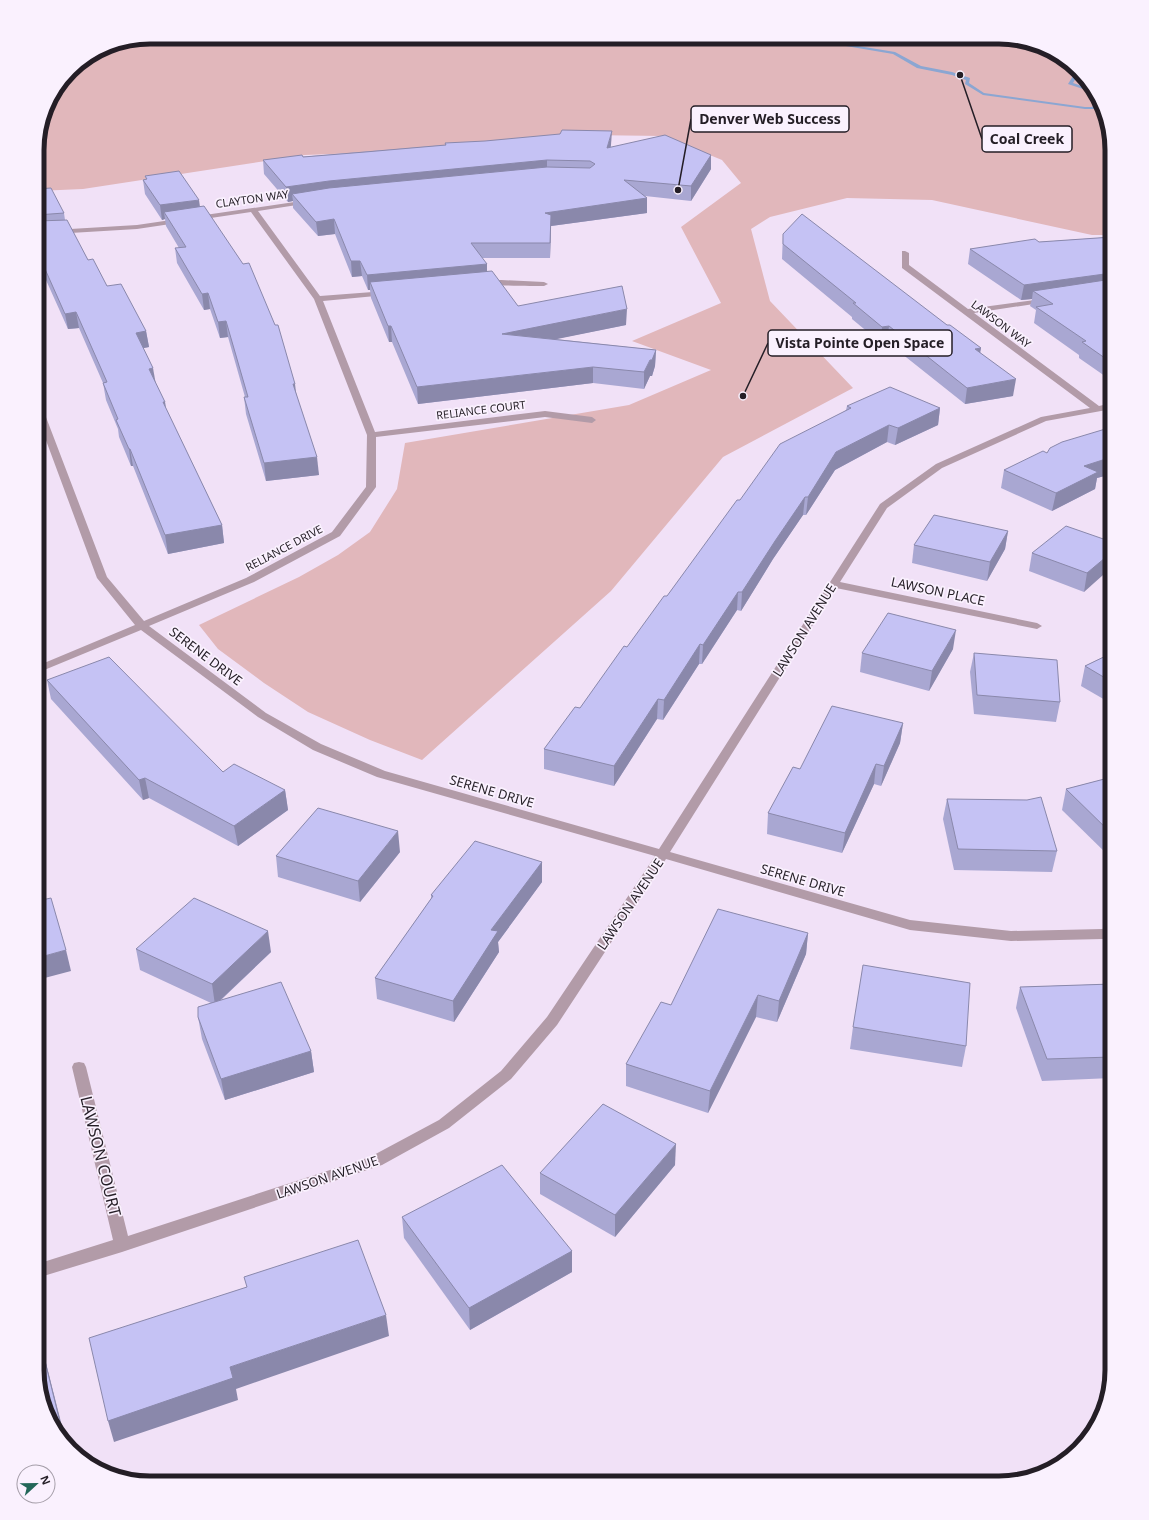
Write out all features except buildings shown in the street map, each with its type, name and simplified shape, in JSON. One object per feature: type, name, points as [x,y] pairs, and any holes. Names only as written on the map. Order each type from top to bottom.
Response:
[{"type":"street","name":"CLAYTON WAY","points":[[44,233],[137,227],[315,201]]},
{"type":"street","name":"RELIANCE DRIVE","points":[[44,667],[250,580],[336,534],[371,487],[372,435],[318,299],[252,210]]},
{"type":"street","name":"LAWSON WAY","points":[[905,253],[905,266],[1096,408]]},
{"type":"street","points":[[478,284],[501,282],[544,284]]},
{"type":"street","points":[[318,299],[393,292]]},
{"type":"street","points":[[966,312],[1054,298]]},
{"type":"street","name":"LAWSON AVENUE","points":[[44,1269],[122,1245],[376,1161],[444,1124],[506,1075],[552,1021],[663,854],[883,506],[939,466],[1044,419],[1105,407]]},
{"type":"street","name":"RELIANCE COURT","points":[[372,435],[545,414],[592,420]]},
{"type":"street","name":"SERENE DRIVE","points":[[44,423],[102,578],[142,626],[262,715],[317,747],[381,774],[910,925],[1011,936],[1105,933]]},
{"type":"street","name":"LAWSON PLACE","points":[[833,584],[1037,626]]},
{"type":"street","name":"LAWSON COURT","points":[[79,1067],[122,1245]]},
{"type":"shaded area","points":[[150,44],[1006,44],[1020,46],[1040,52],[1052,58],[1069,70],[1079,80],[1091,97],[1097,109],[1104,136],[1105,235],[1092,235],[932,200],[847,198],[770,217],[751,229],[770,301],[853,388],[723,457],[611,591],[422,760],[370,740],[308,712],[264,683],[218,649],[199,625],[299,577],[338,555],[370,532],[397,489],[405,443],[629,405],[711,370],[632,341],[721,303],[681,227],[741,183],[722,160],[663,136],[586,135],[386,152],[305,155],[83,189],[44,191],[44,143],[46,129],[52,109],[58,97],[80,70],[97,58],[109,52],[129,46]]},
{"type":"waterway","points":[[839,44],[898,54],[919,67],[952,73],[968,79],[967,83],[983,94],[1085,108],[1094,108],[1095,105]]},
{"type":"waterway","points":[[1076,77],[1070,83],[1085,89]]},
{"type":"place","name":"Coal Creek","points":[[960,75]]},
{"type":"place","name":"Denver Web Success","points":[[678,190]]},
{"type":"place","name":"Vista Pointe Open Space","points":[[743,396]]}]
